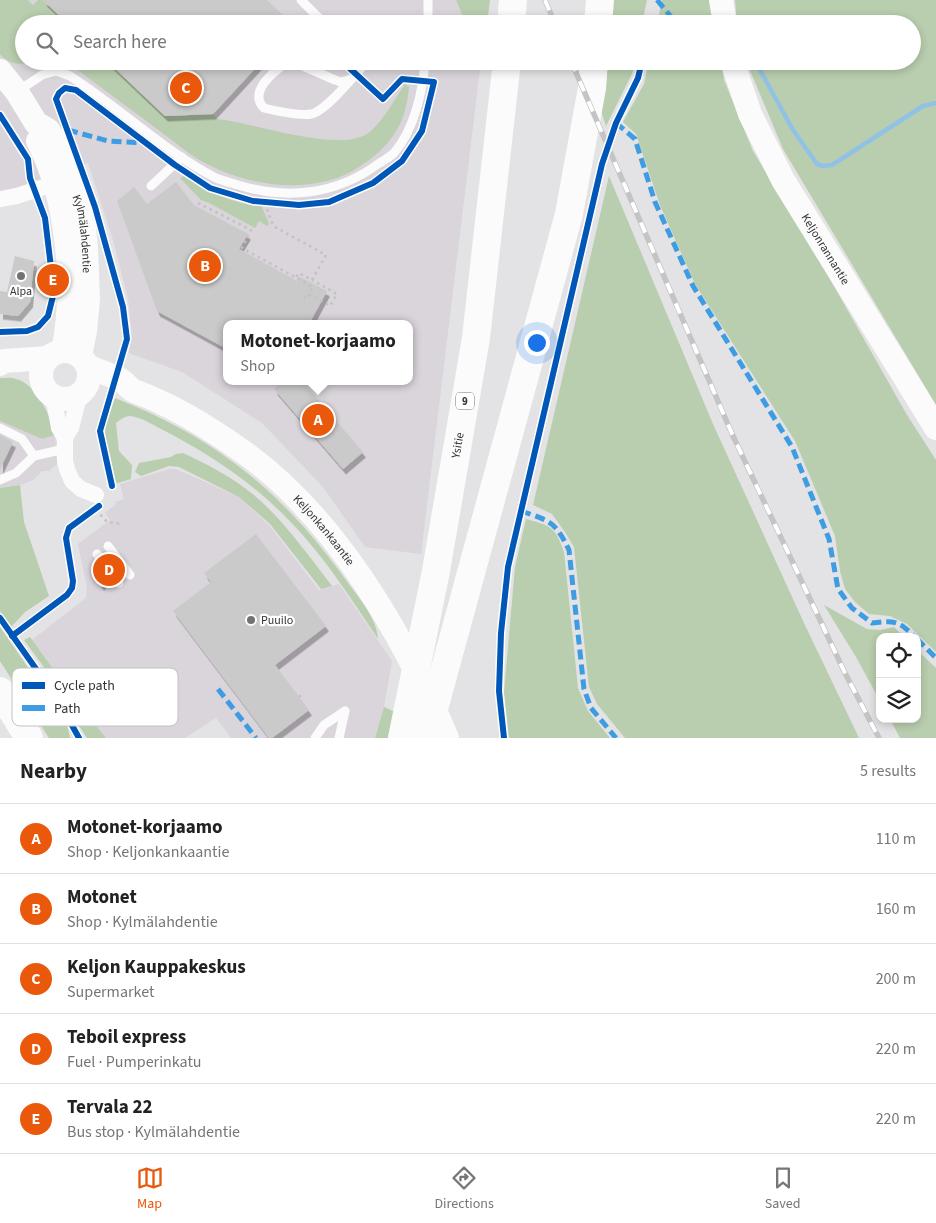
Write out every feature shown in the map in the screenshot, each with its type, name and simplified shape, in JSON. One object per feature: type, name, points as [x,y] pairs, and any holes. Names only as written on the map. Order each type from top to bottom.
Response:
[{"type":"highway","points":[[511,15],[512,0]]},
{"type":"highway","points":[[599,15],[600,0]]},
{"type":"highway","name":"Ysitie","points":[[402,738],[436,571],[476,338],[506,70]]},
{"type":"highway","points":[[426,738],[569,214],[592,88],[593,70]]},
{"type":"highway","points":[[0,690],[12,710]]},
{"type":"highway","points":[[22,726],[29,738]]},
{"type":"street","points":[[721,0],[724,15]]},
{"type":"street","name":"Keljonrannantie","points":[[735,70],[750,114],[783,180],[936,428]]},
{"type":"street","name":"Kylmälahdentie","points":[[0,71],[17,92],[36,123],[48,130],[57,144],[62,181],[62,216],[68,257],[67,373]]},
{"type":"street","points":[[0,199],[17,196],[62,181]]},
{"type":"street","name":"Keljonkankaantie","points":[[0,364],[4,361],[67,373],[100,386],[118,391],[131,390],[157,400],[211,430],[250,457],[274,477],[327,532],[388,619],[413,665],[447,738]]},
{"type":"street","name":"Keljonkankaantie","points":[[0,372],[67,373]]},
{"type":"street","points":[[64,444],[71,428],[67,373]]},
{"type":"street","points":[[67,373],[59,428],[64,444],[67,469],[72,481],[97,504]]},
{"type":"lane","points":[[301,0],[317,15]]},
{"type":"lane","points":[[428,0],[428,15]]},
{"type":"lane","points":[[276,70],[259,90],[259,103],[264,108],[310,114],[320,110],[327,104],[358,70]]},
{"type":"lane","points":[[312,70],[341,82],[351,78]]},
{"type":"lane","points":[[17,92],[42,75],[56,71],[70,76],[182,157],[217,178],[255,190],[298,193],[328,190],[364,175],[393,154],[411,126],[423,70]]},
{"type":"lane","points":[[151,186],[182,157]]},
{"type":"lane","points":[[0,428],[22,439],[34,456]]},
{"type":"lane","points":[[0,480],[16,473],[34,456],[64,444]]},
{"type":"lane","points":[[108,546],[130,575]]},
{"type":"lane","points":[[97,554],[119,583]]},
{"type":"lane","points":[[315,738],[324,724],[345,711],[339,738]]},
{"type":"path","points":[[198,202],[251,230],[242,248],[313,287],[307,299],[301,296]]},
{"type":"path","points":[[265,203],[275,227],[326,255],[312,280]]},
{"type":"path","points":[[296,278],[299,273],[337,294],[330,306],[309,294]]},
{"type":"path","points":[[89,514],[97,504],[107,522],[122,524]]},
{"type":"path","points":[[299,697],[303,694]]},
{"type":"shaded area","points":[[0,0],[456,0],[462,15],[15,15],[15,70],[480,70],[421,554],[365,547],[323,487],[262,423],[182,372],[129,353],[132,335],[128,298],[113,240],[88,163],[0,193]]},
{"type":"shaded area","points":[[0,421],[42,439],[55,435],[57,464],[49,471],[42,471],[33,480],[20,485],[0,488]]},
{"type":"shaded area","points":[[169,469],[176,469],[239,497],[269,525],[319,590],[339,584],[392,661],[384,707],[375,738],[231,738],[216,718],[185,738],[106,738],[97,726],[178,726],[178,668],[52,668],[32,640],[86,598],[87,588],[78,544],[110,520],[105,513],[116,504],[115,502],[124,499],[120,484]]},
{"type":"green space","points":[[0,0],[28,0],[33,5],[38,0],[43,0],[59,15],[15,15],[15,64],[8,61],[0,54]]},
{"type":"green space","points":[[456,0],[490,0],[488,15],[462,15]]},
{"type":"green space","points":[[607,0],[647,0],[644,15],[606,15]]},
{"type":"green space","points":[[662,0],[710,0],[712,15],[659,15]]},
{"type":"green space","points":[[735,0],[936,0],[936,405],[783,149],[750,70],[921,70],[921,15],[736,15]]},
{"type":"green space","points":[[78,70],[116,70],[165,116],[213,114],[217,119],[319,139],[340,140],[358,138],[371,131],[405,84],[409,87],[405,112],[401,122],[396,132],[382,149],[362,165],[345,175],[326,181],[306,185],[285,185],[244,179],[202,162]]},
{"type":"green space","points":[[601,70],[633,70],[606,126],[599,105]]},
{"type":"green space","points":[[647,70],[722,70],[724,80],[753,151],[831,281],[907,415],[936,460],[936,652],[921,638],[921,633],[916,633],[907,624],[890,616],[869,614],[855,602],[845,589],[840,571],[835,536],[795,441],[695,284],[660,205],[636,134],[623,122],[644,84]]},
{"type":"green space","points":[[184,176],[203,188],[221,196],[240,203],[262,207],[269,224],[267,226],[259,221],[255,228],[201,200],[180,178]]},
{"type":"green space","points":[[609,176],[713,424],[859,738],[625,738],[597,704],[589,687],[574,547],[552,514],[533,505]]},
{"type":"green space","points":[[0,378],[14,378],[30,387],[42,402],[55,435],[42,439],[0,421]]},
{"type":"green space","points":[[115,398],[186,431],[246,472],[273,496],[324,551],[358,596],[375,624],[378,639],[326,563],[292,523],[259,492],[204,453],[148,422],[130,416],[122,418],[116,423],[119,451],[132,465],[131,479],[116,482],[105,434],[106,423]]},
{"type":"green space","points":[[183,453],[223,474],[258,498],[292,534],[332,586],[321,589],[270,524],[239,497],[179,467],[169,466],[141,476],[135,472],[139,463]]},
{"type":"green space","points":[[20,485],[24,522],[49,596],[25,612],[11,627],[0,611],[0,488]]},
{"type":"green space","points":[[526,519],[551,528],[561,543],[564,552],[578,688],[588,711],[610,738],[509,738],[504,692],[515,567]]},
{"type":"green space","points":[[824,605],[867,629],[880,630],[894,627],[900,633],[876,633],[876,694]]},
{"type":"green space","points":[[0,627],[28,668],[12,668],[12,680],[0,661]]},
{"type":"green space","points":[[30,637],[52,668],[45,668],[24,640]]},
{"type":"green space","points":[[921,654],[936,668],[936,738],[900,738],[892,723],[921,723]]},
{"type":"green space","points":[[384,707],[395,712],[389,738],[375,738]]},
{"type":"green space","points":[[41,726],[67,726],[70,738],[49,738]]},
{"type":"green space","points":[[79,726],[97,726],[106,738],[87,738]]},
{"type":"building","points":[[43,0],[267,0],[283,15],[59,15]]},
{"type":"building","points":[[116,70],[254,70],[213,114],[165,116]]},
{"type":"building","points":[[176,182],[194,205],[248,234],[239,249],[297,281],[300,277],[327,291],[311,320],[223,320],[223,347],[157,311],[117,201],[134,187],[147,204]]},
{"type":"building","name":"Alpa","points":[[15,256],[34,261],[30,302],[18,316],[0,314],[0,291],[7,292]]},
{"type":"building","points":[[278,385],[305,385],[363,452],[343,469],[274,389]]},
{"type":"building","points":[[0,435],[13,442],[0,469]]},
{"type":"building","points":[[256,534],[326,626],[275,665],[309,710],[272,738],[269,738],[173,611],[211,582],[204,573]]},
{"type":"building","points":[[99,567],[108,579],[101,585],[92,573]]},
{"type":"waterway","points":[[760,70],[793,130],[817,164],[823,166],[832,165],[923,106],[936,103]]},
{"type":"railway","points":[[545,0],[551,15]]},
{"type":"railway","points":[[575,70],[733,436],[845,673],[879,738]]},
{"type":"marked path","points":[[657,0],[670,15]]},
{"type":"marked path","points":[[616,123],[635,139],[655,202],[693,286],[792,447],[829,539],[838,589],[852,608],[872,623],[896,623],[911,633]]},
{"type":"marked path","points":[[68,130],[108,141],[144,143]]},
{"type":"marked path","points":[[521,511],[551,523],[560,533],[569,550],[584,689],[591,708],[616,738]]},
{"type":"marked path","points":[[921,643],[936,658]]},
{"type":"marked path","points":[[218,689],[256,738]]},
{"type":"cycle path","points":[[112,486],[100,431],[127,339],[123,307],[95,207],[56,99],[59,93],[65,88],[76,90],[175,165],[210,188],[253,201],[299,205],[329,202],[373,183],[402,161],[422,131],[434,82],[402,79],[383,99],[352,70]]},
{"type":"cycle path","points":[[504,738],[499,691],[501,633],[508,567],[602,164],[616,123],[638,78],[640,70]]},
{"type":"cycle path","points":[[0,115],[28,159],[30,178],[45,218],[54,292],[48,316],[38,327],[27,331],[0,332]]},
{"type":"cycle path","points":[[12,636],[67,595],[72,588],[73,581],[66,538],[69,528],[99,506]]},
{"type":"cycle path","points":[[0,618],[35,668]]},
{"type":"cycle path","points":[[72,726],[79,738]]},
{"type":"place","name":"Keljon Kauppakeskus","points":[[186,88]]},
{"type":"place","name":"Motonet","points":[[205,266]]},
{"type":"place","name":"Alpa","points":[[21,276]]},
{"type":"place","name":"Tervala 22","points":[[53,280]]},
{"type":"place","name":"Motonet-korjaamo","points":[[318,420]]},
{"type":"place","name":"Teboil express","points":[[109,570]]},
{"type":"place","name":"Puuilo","points":[[251,620]]}]
